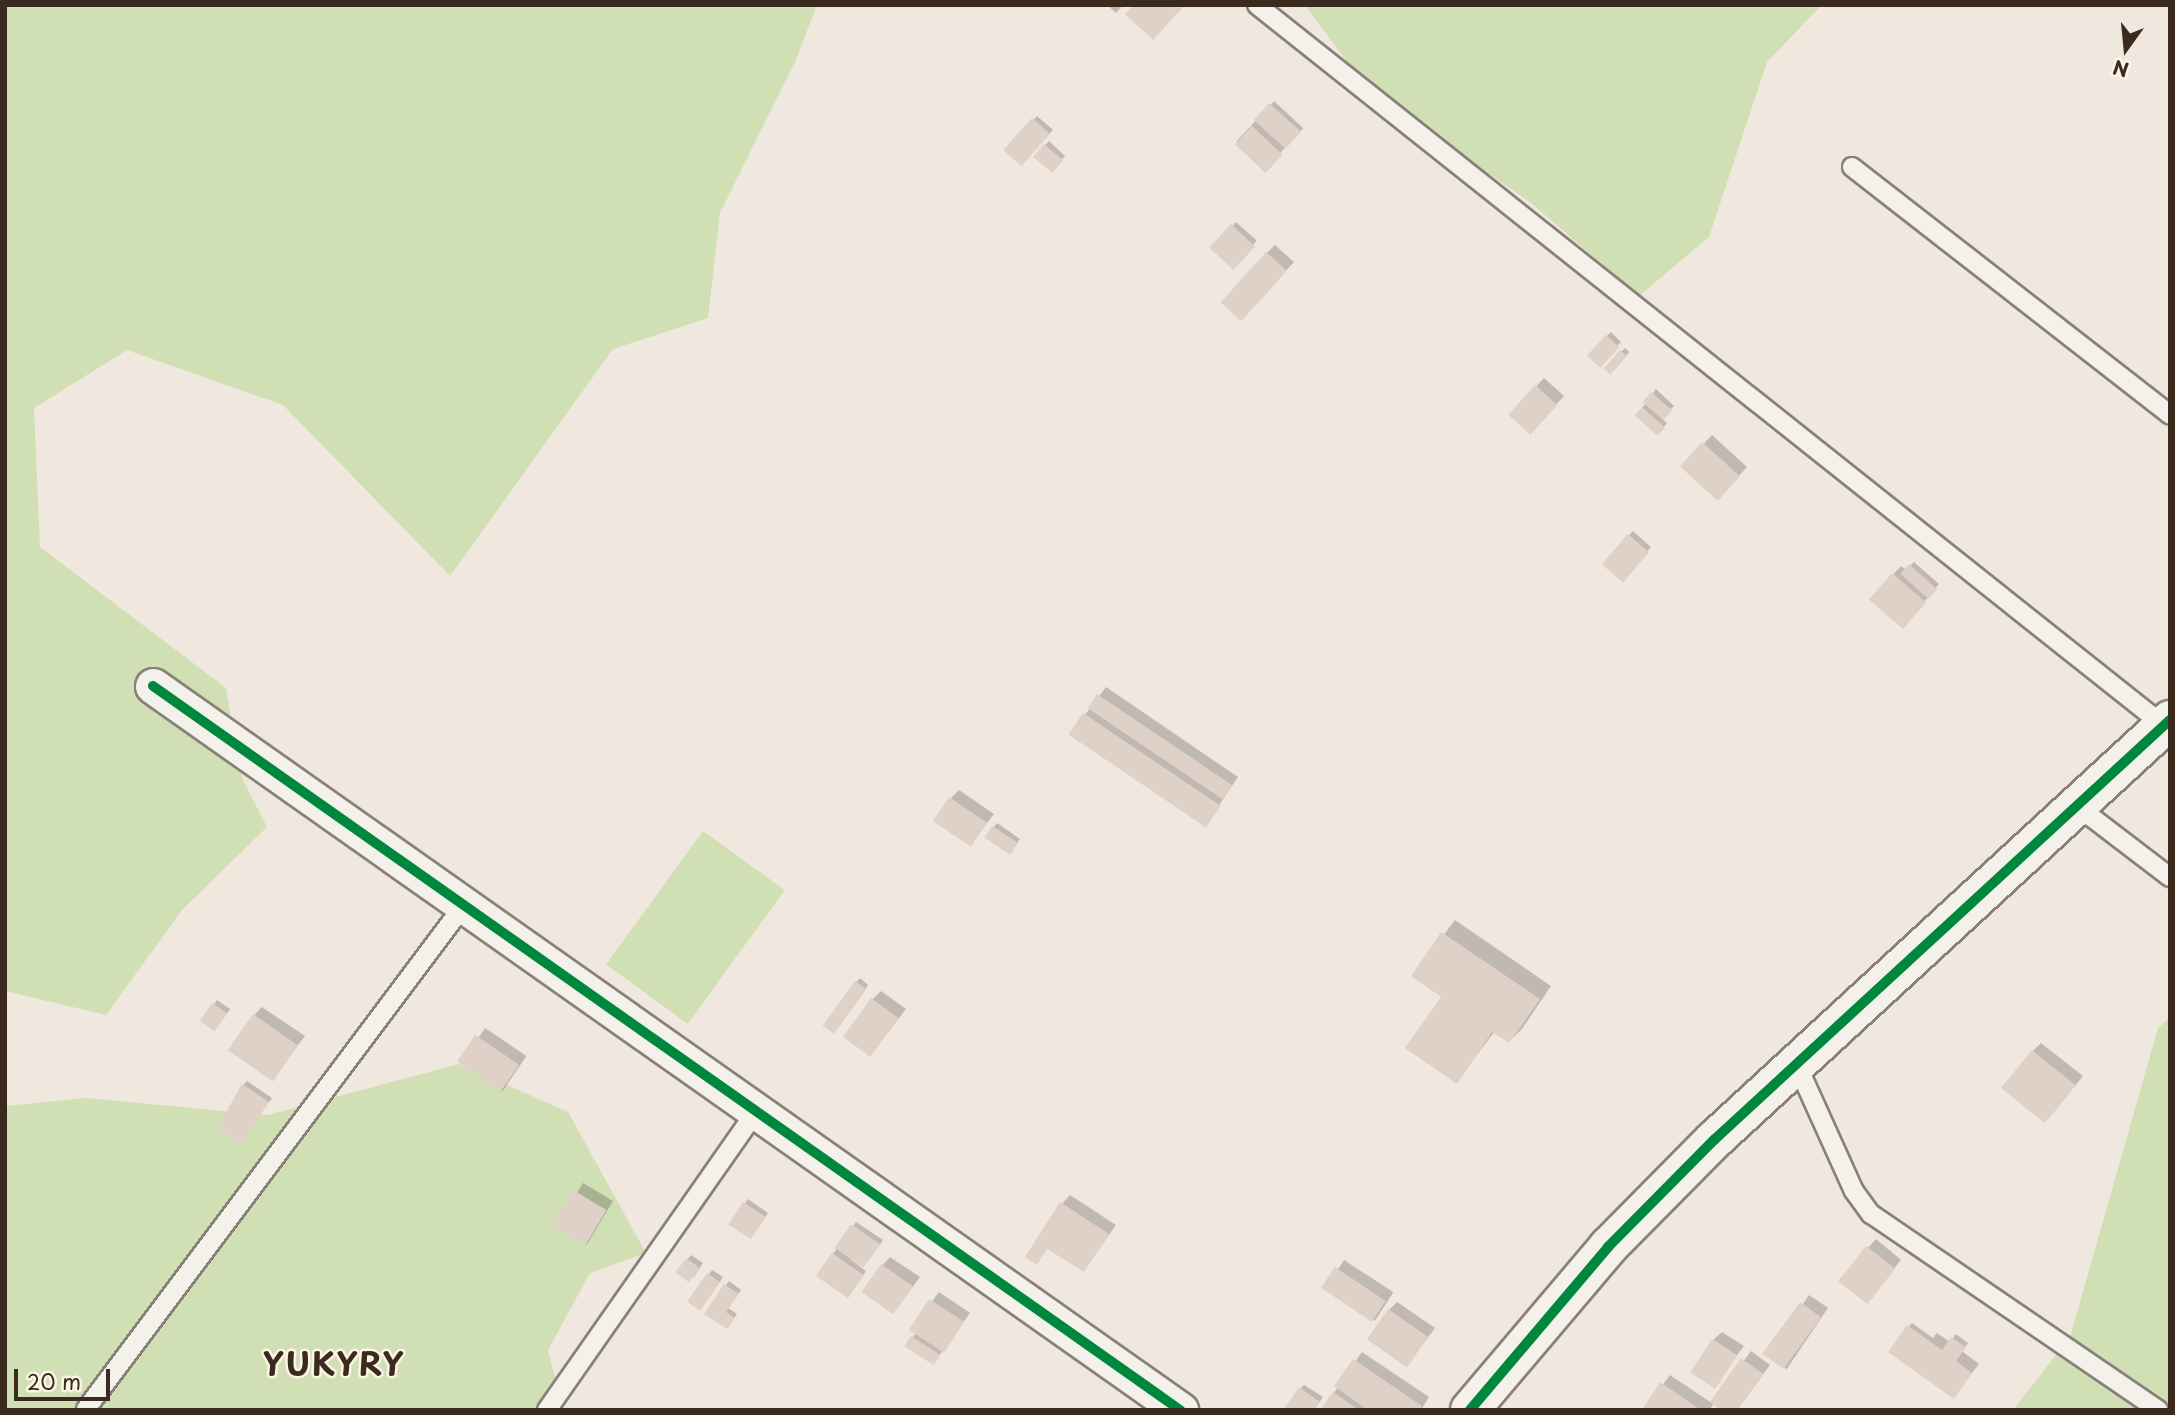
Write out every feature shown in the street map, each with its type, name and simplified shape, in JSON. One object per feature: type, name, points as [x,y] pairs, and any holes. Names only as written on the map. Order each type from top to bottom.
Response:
[{"type":"street","points":[[153,685],[1180,1410]]},
{"type":"street","points":[[1470,1410],[1608,1247],[1797,1065],[2166,723]]},
{"type":"lane","points":[[1257,5],[2166,723]]},
{"type":"lane","points":[[1852,167],[2170,415]]},
{"type":"lane","points":[[2077,806],[2170,877]]},
{"type":"lane","points":[[86,1409],[464,905]]},
{"type":"lane","points":[[1797,1065],[1854,1191],[1871,1214],[2158,1410]]},
{"type":"lane","points":[[547,1410],[756,1111]]},
{"type":"green space","points":[[5,5],[817,5],[795,62],[720,213],[708,318],[613,349],[450,576],[283,405],[127,350],[34,408],[40,547],[226,688],[242,778],[267,827],[182,910],[106,1015],[5,991]]},
{"type":"green space","points":[[1305,5],[1822,5],[1767,62],[1709,237],[1639,296],[1530,202],[1370,93]]},
{"type":"green space","points":[[703,831],[785,890],[688,1024],[606,964]]},
{"type":"green space","points":[[2170,1017],[2170,1410],[2013,1410],[2070,1337],[2158,1028]]},
{"type":"green space","points":[[459,1064],[568,1112],[646,1253],[590,1273],[548,1350],[563,1410],[5,1410],[5,1106],[86,1098],[268,1115]]},
{"type":"building","points":[[1133,5],[1185,5],[1153,40],[1125,14]]},
{"type":"building","points":[[1269,103],[1301,132],[1286,149],[1254,120]]},
{"type":"building","points":[[1032,118],[1050,134],[1021,166],[1003,150]]},
{"type":"building","points":[[1252,126],[1283,155],[1266,173],[1235,144]]},
{"type":"building","points":[[1044,144],[1063,160],[1052,173],[1033,157]]},
{"type":"building","points":[[1231,224],[1255,247],[1233,270],[1209,247]]},
{"type":"building","points":[[1266,252],[1287,271],[1241,321],[1220,303]]},
{"type":"building","points":[[1606,335],[1619,347],[1600,368],[1587,355]]},
{"type":"building","points":[[1620,350],[1627,356],[1610,375],[1604,369]]},
{"type":"building","points":[[1535,385],[1557,405],[1531,435],[1508,415]]},
{"type":"building","points":[[1651,392],[1672,410],[1664,420],[1642,402]]},
{"type":"building","points":[[1642,407],[1665,428],[1658,436],[1635,415]]},
{"type":"building","points":[[1702,442],[1740,476],[1718,501],[1680,467]]},
{"type":"building","points":[[1628,534],[1649,552],[1623,583],[1602,564]]},
{"type":"building","points":[[1909,564],[1937,589],[1929,599],[1900,574]]},
{"type":"building","points":[[1892,573],[1926,603],[1903,629],[1869,599]]},
{"type":"building","points":[[1097,694],[1232,785],[1223,799],[1087,708]]},
{"type":"building","points":[[1083,713],[1221,806],[1206,827],[1068,735]]},
{"type":"building","points":[[949,797],[987,823],[971,847],[933,821]]},
{"type":"building","points":[[992,826],[1018,843],[1010,855],[984,838]]},
{"type":"building","points":[[1441,932],[1540,999],[1509,1043],[1492,1032],[1457,1084],[1405,1048],[1441,997],[1411,976]]},
{"type":"building","points":[[855,981],[866,989],[834,1034],[823,1025]]},
{"type":"building","points":[[871,998],[899,1018],[870,1057],[843,1037]]},
{"type":"building","points":[[212,1003],[227,1013],[215,1031],[200,1021]]},
{"type":"building","points":[[253,1014],[298,1046],[273,1082],[228,1050]]},
{"type":"building","points":[[475,1035],[519,1065],[501,1091],[457,1062]]},
{"type":"building","points":[[2032,1050],[2076,1085],[2045,1123],[2001,1088]]},
{"type":"building","points":[[242,1084],[269,1102],[240,1144],[217,1128]]},
{"type":"building","points":[[573,1190],[606,1210],[585,1245],[552,1225]]},
{"type":"building","points":[[743,1202],[766,1217],[751,1239],[728,1225]]},
{"type":"building","points":[[1060,1202],[1109,1234],[1084,1272],[1047,1249],[1037,1265],[1025,1257]]},
{"type":"building","points":[[851,1224],[880,1244],[863,1268],[834,1248]]},
{"type":"building","points":[[1866,1246],[1895,1269],[1867,1304],[1838,1281]]},
{"type":"building","points":[[832,1253],[864,1275],[848,1298],[816,1276]]},
{"type":"building","points":[[686,1258],[700,1268],[689,1283],[675,1273]]},
{"type":"building","points":[[881,1264],[913,1286],[893,1314],[861,1292]]},
{"type":"building","points":[[1335,1267],[1386,1301],[1372,1322],[1321,1288]]},
{"type":"building","points":[[707,1273],[720,1282],[700,1311],[687,1302]]},
{"type":"building","points":[[724,1284],[739,1294],[726,1312],[735,1318],[727,1329],[704,1314]]},
{"type":"building","points":[[929,1299],[964,1322],[944,1353],[909,1330]]},
{"type":"building","points":[[1800,1302],[1821,1317],[1783,1369],[1762,1354]]},
{"type":"building","points":[[1388,1309],[1428,1337],[1407,1367],[1367,1339]]},
{"type":"building","points":[[1907,1325],[1942,1350],[1951,1337],[1966,1347],[1956,1361],[1972,1373],[1954,1399],[1888,1352]]},
{"type":"building","points":[[911,1336],[940,1355],[934,1365],[904,1346]]},
{"type":"building","points":[[1712,1339],[1737,1355],[1715,1389],[1690,1373]]},
{"type":"building","points":[[1741,1358],[1763,1374],[1737,1410],[1720,1410],[1710,1402]]},
{"type":"building","points":[[1353,1359],[1422,1406],[1420,1410],[1368,1410],[1334,1386]]},
{"type":"building","points":[[1660,1382],[1701,1410],[1642,1410]]},
{"type":"building","points":[[1299,1387],[1320,1402],[1315,1410],[1283,1410]]},
{"type":"building","points":[[1333,1392],[1359,1410],[1320,1410]]},
{"type":"cycle path","points":[[153,686],[1180,1410]]},
{"type":"cycle path","points":[[1470,1410],[1608,1247],[1714,1140],[2170,720]]},
{"type":"district","name":"YUKYRY","points":[[334,1363]]}]
